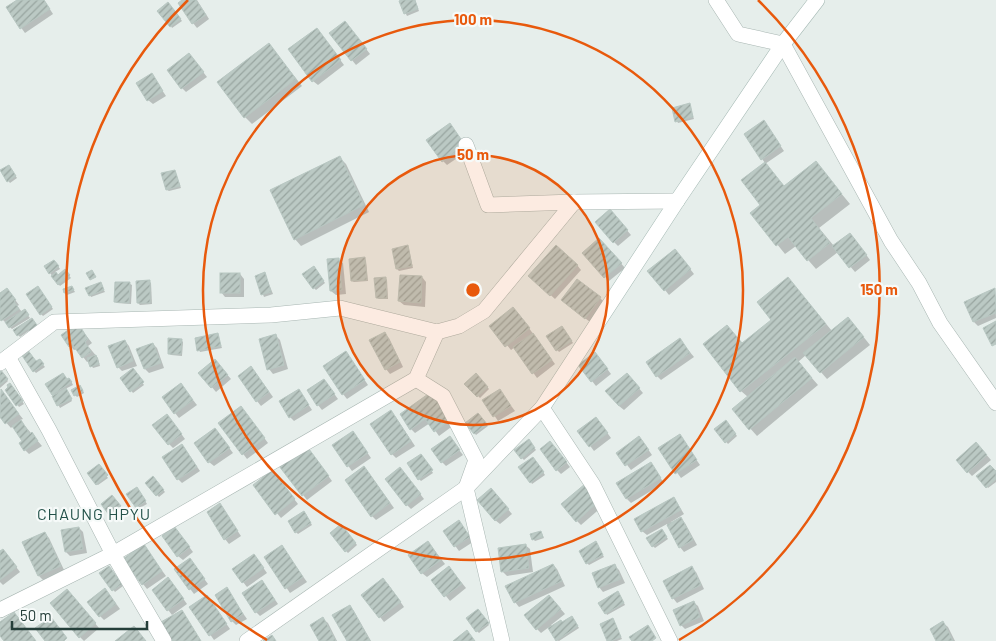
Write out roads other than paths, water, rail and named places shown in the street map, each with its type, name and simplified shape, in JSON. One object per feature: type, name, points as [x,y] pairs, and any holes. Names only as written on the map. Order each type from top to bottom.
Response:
[{"type":"street","points":[[716,0],[738,34],[783,44],[891,241],[919,283],[940,323],[996,402]]},
{"type":"street","points":[[247,641],[466,488],[542,408],[677,201],[783,44],[817,0]]},
{"type":"street","points":[[466,145],[488,205],[677,201]]},
{"type":"street","points":[[164,641],[113,554],[48,430],[4,360],[54,322],[271,315],[340,308],[437,332],[459,326],[484,310],[574,202]]},
{"type":"street","points":[[0,610],[113,554],[416,380],[437,332]]},
{"type":"street","points":[[416,380],[442,396],[476,460],[466,488],[502,641]]},
{"type":"street","points":[[542,408],[593,485],[670,641]]},
{"type":"district","name":"CHAUNG HPYU","points":[[94,513]]}]
